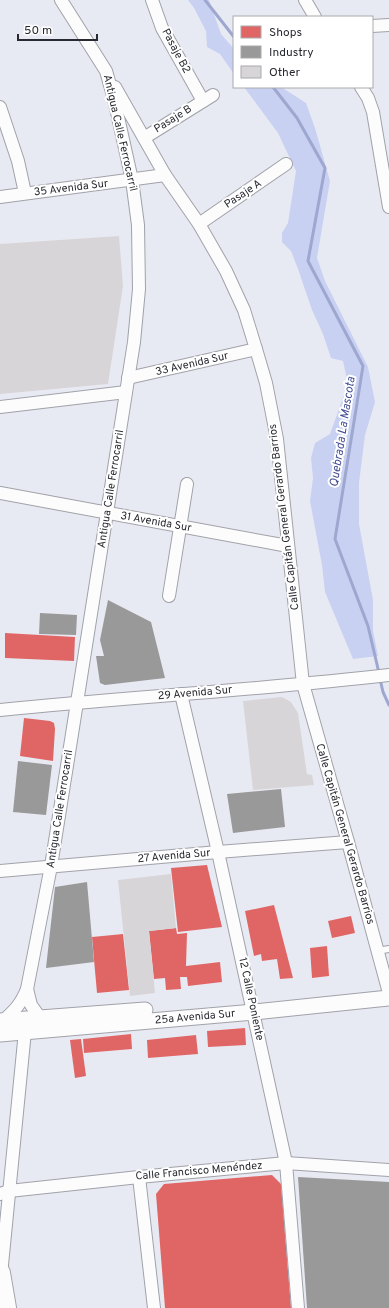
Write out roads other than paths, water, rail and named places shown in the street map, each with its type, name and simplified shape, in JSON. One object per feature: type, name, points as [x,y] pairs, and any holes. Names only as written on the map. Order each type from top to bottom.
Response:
[{"type":"highway","points":[[0,1274],[6,1308]]},
{"type":"street","name":"Antigua Calle Ferrocarril","points":[[1,1025],[18,1007],[27,989],[51,866],[134,342],[139,281],[138,225],[132,180],[106,71],[61,0]]},
{"type":"street","name":"Pasaje B2","points":[[152,0],[162,28],[208,98]]},
{"type":"street","points":[[305,0],[314,16]]},
{"type":"street","points":[[373,26],[389,25]]},
{"type":"street","name":"Calle Capitán General Gerardo Barrios","points":[[106,71],[165,175],[199,224],[233,283],[244,310],[256,349],[266,383],[276,439],[303,684],[348,842],[383,950],[389,993]]},
{"type":"street","points":[[362,88],[368,98],[373,112],[387,181],[389,207]]},
{"type":"street","name":"Pasaje B","points":[[144,138],[208,98]]},
{"type":"street","points":[[0,107],[18,161],[25,193]]},
{"type":"street","name":"Pasaje A","points":[[199,224],[286,164]]},
{"type":"street","name":"35 Avenida Sur","points":[[0,197],[165,175]]},
{"type":"street","name":"33 Avenida Sur","points":[[128,378],[256,349]]},
{"type":"street","points":[[0,407],[126,392]]},
{"type":"street","points":[[169,596],[187,484]]},
{"type":"street","name":"31 Avenida Sur","points":[[0,493],[288,546]]},
{"type":"street","name":"29 Avenida Sur","points":[[0,710],[77,702],[303,684],[389,675]]},
{"type":"street","name":"12 Calle Poniente","points":[[181,694],[253,1007],[286,1163],[298,1308]]},
{"type":"street","name":"27 Avenida Sur","points":[[0,872],[51,866],[348,842]]},
{"type":"street","name":"Antigua Calle Ferrocarril","points":[[27,989],[31,1005],[41,1019]]},
{"type":"street","name":"25a Avenida Sur","points":[[1,1025],[25,1031],[389,993]]},
{"type":"street","name":"25a Avenida Sur","points":[[1,1025],[41,1019],[253,1007]]},
{"type":"street","points":[[0,1274],[4,1193],[25,1031]]},
{"type":"street","name":"Calle Francisco Menéndez","points":[[4,1193],[139,1177],[286,1163],[389,1170]]},
{"type":"street","points":[[139,1177],[154,1308]]},
{"type":"waterway","name":"Quebrada La Mascota","points":[[205,0],[233,36]]},
{"type":"waterway","name":"Quebrada La Mascota","points":[[274,88],[297,118],[325,168],[308,261],[363,366],[335,539],[368,626],[379,673]]},
{"type":"waterway","name":"Quebrada La Mascota","points":[[380,679],[383,692],[389,705]]}]
